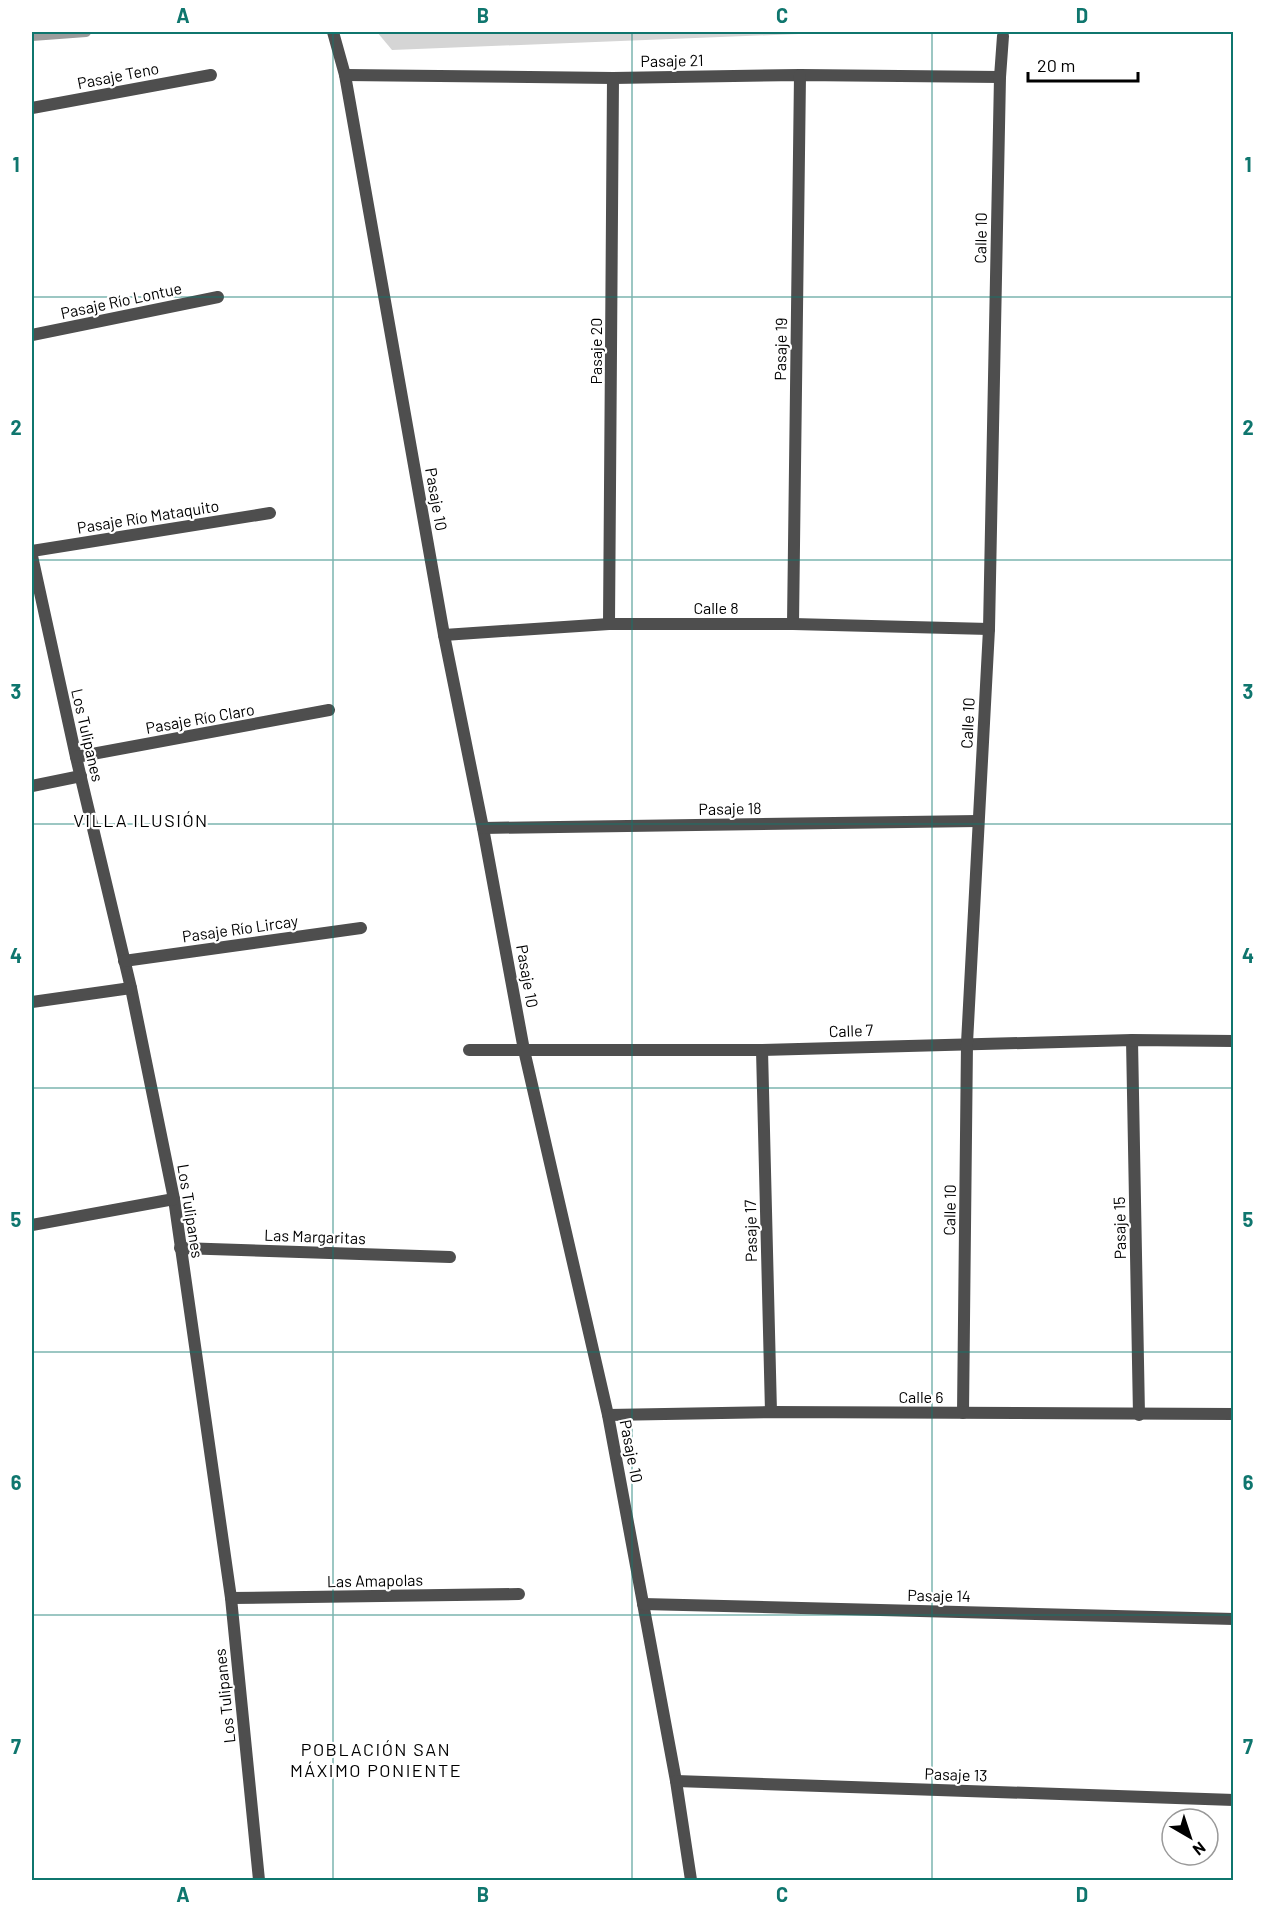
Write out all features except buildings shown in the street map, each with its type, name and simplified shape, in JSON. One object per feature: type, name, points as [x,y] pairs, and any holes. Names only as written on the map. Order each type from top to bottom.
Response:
[{"type":"street","name":"Pasaje 10","points":[[333,32],[345,75],[444,635],[525,1050],[608,1415],[676,1781],[691,1881]]},
{"type":"street","name":"Calle 10","points":[[963,1413],[967,1043],[989,629],[1000,77],[1003,36]]},
{"type":"street","name":"Pasaje Teno","points":[[32,108],[211,75]]},
{"type":"street","name":"Pasaje 21","points":[[345,75],[613,78],[800,75],[1000,77]]},
{"type":"street","name":"Pasaje 19","points":[[793,624],[800,75]]},
{"type":"street","name":"Pasaje 20","points":[[609,624],[613,78]]},
{"type":"street","name":"Pasaje Río Lontue","points":[[32,335],[218,297]]},
{"type":"street","name":"Pasaje Río Mataquito","points":[[32,551],[270,513]]},
{"type":"street","name":"Los Tulipanes","points":[[32,556],[76,757],[131,988],[174,1199],[231,1598],[259,1881]]},
{"type":"street","name":"Calle 8","points":[[444,635],[609,624],[793,624],[989,629]]},
{"type":"street","name":"Pasaje Río Claro","points":[[76,757],[329,710]]},
{"type":"street","points":[[32,786],[81,776]]},
{"type":"street","name":"Pasaje 18","points":[[483,828],[978,821]]},
{"type":"street","name":"Pasaje Río Lircay","points":[[124,961],[361,928]]},
{"type":"street","points":[[32,1002],[131,988]]},
{"type":"street","name":"Pasaje 15","points":[[1132,1040],[1139,1415]]},
{"type":"street","name":"Calle 7","points":[[469,1050],[762,1050],[967,1043],[1233,1041]]},
{"type":"street","name":"Pasaje 17","points":[[762,1050],[771,1412]]},
{"type":"street","points":[[32,1225],[174,1199]]},
{"type":"street","name":"Las Margaritas","points":[[180,1248],[450,1257]]},
{"type":"street","name":"Calle 6","points":[[608,1415],[771,1412],[1233,1414]]},
{"type":"street","name":"Las Amapolas","points":[[231,1598],[519,1594]]},
{"type":"street","name":"Pasaje 14","points":[[643,1604],[1233,1619]]},
{"type":"street","name":"Pasaje 13","points":[[676,1781],[1233,1800]]},
{"type":"shaded area","points":[[377,32],[848,32],[392,50]]},
{"type":"waterway","points":[[32,36],[86,32]]},
{"type":"district","name":"VILLA ILUSIÓN","points":[[141,820]]},
{"type":"district","name":"POBLACIÓN SAN MÁXIMO PONIENTE","points":[[376,1759]]}]
